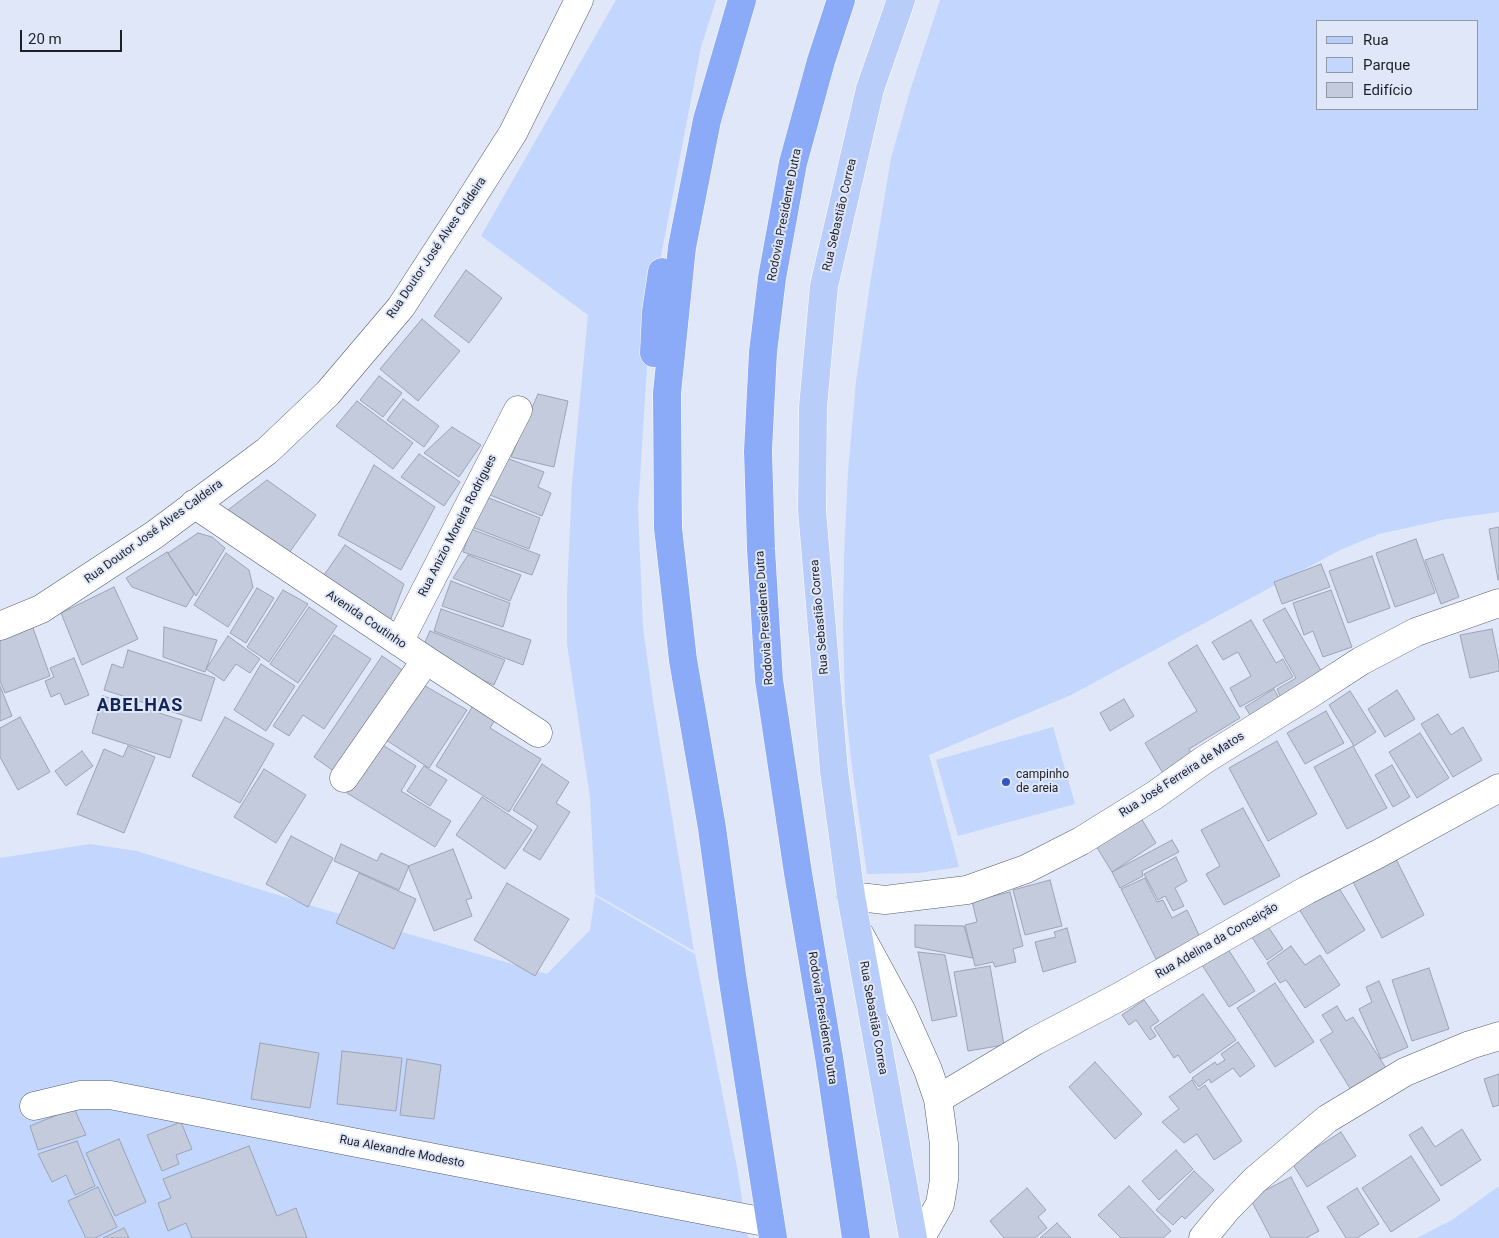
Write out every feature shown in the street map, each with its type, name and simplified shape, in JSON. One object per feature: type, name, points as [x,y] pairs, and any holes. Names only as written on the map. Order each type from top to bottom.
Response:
[{"type":"highway","points":[[712,828],[668,658],[652,513],[651,407],[656,312],[671,215],[717,22],[724,0]]},
{"type":"highway","points":[[742,0],[707,120],[682,247],[667,393],[668,528],[683,660],[712,828],[732,975],[772,1230]]},
{"type":"highway","name":"Rodovia Presidente Dutra","points":[[841,0],[793,163],[772,278],[763,352],[758,451],[760,549],[769,680],[798,873],[831,1066],[856,1238]]},
{"type":"main road","name":"Rua Sebastião Correa","points":[[901,0],[870,89],[824,286],[813,406],[812,510],[834,771],[851,896],[913,1238]]},
{"type":"street","name":"Rua Doutor José Alves Caldeira","points":[[0,626],[41,610],[154,535],[267,451],[328,393],[401,306],[513,133],[579,0]]},
{"type":"street","name":"Rua Anizio Moreira Rodrigues","points":[[399,642],[518,410]]},
{"type":"street","name":"Avenida Coutinho","points":[[194,504],[538,733]]},
{"type":"street","name":"Rua José Ferreira de Matos","points":[[851,896],[885,900],[967,890],[1026,869],[1098,830],[1204,760],[1361,661],[1416,632],[1499,603]]},
{"type":"street","points":[[344,778],[426,660]]},
{"type":"street","name":"Rua Adelina da Conceição","points":[[938,1100],[1035,1041],[1119,997],[1265,913],[1458,812],[1499,788]]},
{"type":"street","points":[[858,932],[902,1012],[928,1070],[938,1100],[944,1144],[944,1180],[940,1204],[924,1232],[918,1238]]},
{"type":"street","points":[[1202,1238],[1226,1210],[1256,1180],[1327,1119],[1405,1072],[1470,1045],[1499,1036]]},
{"type":"street","name":"Rua Alexandre Modesto","points":[[34,1106],[80,1095],[110,1095],[772,1230]]},
{"type":"green space","points":[[616,0],[716,0],[701,47],[658,272],[648,350],[638,509],[643,627],[653,701],[694,951],[595,894],[590,797],[567,644],[567,593],[572,484],[588,315],[481,236]]},
{"type":"green space","points":[[940,0],[1499,0],[1499,512],[1447,519],[1379,534],[1340,550],[1071,695],[929,755],[959,867],[919,873],[867,874],[845,702],[844,557],[848,472],[856,382],[891,158],[910,91]]},
{"type":"green space","name":"campinho de areia","points":[[1053,727],[1075,804],[958,836],[936,760]]},
{"type":"green space","points":[[90,844],[137,851],[326,910],[547,974],[590,930],[595,896],[695,954],[738,1173],[748,1238],[0,1238],[0,858]]},
{"type":"green space","points":[[1499,1186],[1499,1238],[1417,1238],[1452,1220]]},
{"type":"building","points":[[466,270],[502,298],[469,343],[434,316]]},
{"type":"building","points":[[422,319],[460,351],[418,401],[380,369]]},
{"type":"building","points":[[379,376],[402,393],[383,417],[360,400]]},
{"type":"building","points":[[538,394],[568,401],[554,467],[511,457]]},
{"type":"building","points":[[403,399],[439,426],[424,447],[387,420]]},
{"type":"building","points":[[357,401],[413,443],[393,469],[336,426]]},
{"type":"building","points":[[452,427],[481,445],[459,477],[424,453]]},
{"type":"building","points":[[419,454],[460,482],[444,506],[401,477]]},
{"type":"building","points":[[504,457],[544,472],[538,487],[551,493],[542,516],[485,493]]},
{"type":"building","points":[[374,465],[435,507],[401,570],[338,535]]},
{"type":"building","points":[[267,480],[316,515],[289,553],[228,510]]},
{"type":"building","points":[[484,496],[540,518],[529,549],[472,527]]},
{"type":"building","points":[[1499,527],[1499,580],[1498,580],[1489,529]]},
{"type":"building","points":[[471,529],[540,555],[532,575],[463,552]]},
{"type":"building","points":[[198,533],[212,537],[225,548],[196,596],[168,553]]},
{"type":"building","points":[[1416,539],[1435,593],[1395,607],[1376,553]]},
{"type":"building","points":[[345,545],[404,584],[390,621],[324,575]]},
{"type":"building","points":[[167,552],[194,594],[186,607],[132,587],[126,578]]},
{"type":"building","points":[[226,553],[249,570],[253,587],[228,627],[194,605]]},
{"type":"building","points":[[1443,554],[1459,597],[1441,604],[1425,560]]},
{"type":"building","points":[[468,555],[521,575],[510,601],[453,578]]},
{"type":"building","points":[[1372,556],[1390,608],[1348,623],[1329,571]]},
{"type":"building","points":[[1321,564],[1330,587],[1282,604],[1274,582]]},
{"type":"building","points":[[451,581],[510,603],[503,627],[442,606]]},
{"type":"building","points":[[114,587],[138,639],[82,665],[61,613]]},
{"type":"building","points":[[257,588],[274,598],[246,643],[230,633]]},
{"type":"building","points":[[283,590],[308,604],[269,662],[247,647]]},
{"type":"building","points":[[1331,590],[1352,647],[1323,657],[1313,631],[1304,635],[1293,603]]},
{"type":"building","points":[[309,607],[337,626],[298,683],[270,664]]},
{"type":"building","points":[[1285,608],[1323,674],[1281,698],[1277,689],[1296,678],[1263,620]]},
{"type":"building","points":[[441,609],[531,640],[523,665],[434,631]]},
{"type":"building","points":[[1251,620],[1276,663],[1283,659],[1293,677],[1240,707],[1230,688],[1251,676],[1238,652],[1223,660],[1212,642]]},
{"type":"building","points":[[32,625],[50,676],[5,693],[0,681],[0,636]]},
{"type":"building","points":[[164,627],[217,640],[205,672],[163,657]]},
{"type":"building","points":[[1492,629],[1499,671],[1470,678],[1460,635]]},
{"type":"building","points":[[430,631],[505,660],[494,685],[420,653]]},
{"type":"building","points":[[334,635],[371,659],[324,729],[303,715],[289,736],[273,726]]},
{"type":"building","points":[[228,636],[260,659],[250,673],[236,664],[224,681],[206,669]]},
{"type":"building","points":[[1197,645],[1240,718],[1189,749],[1193,757],[1164,775],[1145,743],[1197,711],[1168,663]]},
{"type":"building","points":[[128,650],[215,678],[201,721],[104,690],[112,664],[123,668]]},
{"type":"building","points":[[382,656],[404,671],[335,772],[314,757]]},
{"type":"building","points":[[74,658],[89,695],[65,705],[60,693],[51,697],[45,681],[54,677],[50,668]]},
{"type":"building","points":[[261,664],[295,686],[266,731],[234,710]]},
{"type":"building","points":[[420,683],[467,710],[429,768],[383,738]]},
{"type":"building","points":[[0,686],[12,716],[0,721]]},
{"type":"building","points":[[1274,689],[1280,700],[1252,718],[1245,707]]},
{"type":"building","points":[[1397,690],[1415,719],[1385,737],[1368,709]]},
{"type":"building","points":[[1350,691],[1376,732],[1354,746],[1329,705]]},
{"type":"building","points":[[103,696],[182,720],[170,758],[92,733]]},
{"type":"building","points":[[1124,699],[1134,716],[1110,731],[1100,713]]},
{"type":"building","points":[[474,704],[496,718],[490,728],[541,759],[509,812],[436,766]]},
{"type":"building","points":[[1326,711],[1344,743],[1305,764],[1287,733]]},
{"type":"building","points":[[1438,714],[1451,735],[1463,727],[1482,760],[1453,777],[1421,724]]},
{"type":"building","points":[[20,717],[50,772],[18,790],[0,757],[0,728]]},
{"type":"building","points":[[225,717],[274,744],[240,803],[192,776]]},
{"type":"building","points":[[1420,733],[1449,778],[1417,798],[1389,752]]},
{"type":"building","points":[[1277,741],[1317,814],[1268,841],[1229,768]]},
{"type":"building","points":[[378,742],[416,766],[401,791],[451,821],[435,847],[347,793]]},
{"type":"building","points":[[128,746],[155,757],[124,833],[77,814],[104,749],[123,757]]},
{"type":"building","points":[[1353,746],[1387,808],[1347,829],[1314,767]]},
{"type":"building","points":[[82,751],[93,766],[66,786],[55,771]]},
{"type":"building","points":[[542,764],[569,782],[556,803],[570,812],[540,860],[523,850],[538,826],[513,810]]},
{"type":"building","points":[[1392,765],[1410,797],[1393,807],[1375,775]]},
{"type":"building","points":[[424,766],[447,780],[430,806],[407,791]]},
{"type":"building","points":[[264,769],[306,795],[276,843],[234,817]]},
{"type":"building","points":[[482,797],[532,830],[505,869],[456,835]]},
{"type":"building","points":[[1243,808],[1280,876],[1224,905],[1206,874],[1220,866],[1201,830]]},
{"type":"building","points":[[1141,818],[1156,843],[1112,872],[1096,846]]},
{"type":"building","points":[[291,836],[333,858],[308,907],[266,884]]},
{"type":"building","points":[[1172,840],[1179,852],[1142,871],[1143,876],[1120,888],[1112,872]]},
{"type":"building","points":[[341,844],[377,861],[381,853],[409,866],[399,890],[334,861]]},
{"type":"building","points":[[453,849],[472,898],[466,900],[472,916],[434,931],[408,866]]},
{"type":"building","points":[[1176,857],[1187,881],[1175,888],[1184,906],[1173,911],[1165,896],[1158,900],[1144,874]]},
{"type":"building","points":[[1395,857],[1424,915],[1382,938],[1352,880]]},
{"type":"building","points":[[359,873],[416,899],[394,949],[336,923]]},
{"type":"building","points":[[1145,878],[1157,902],[1163,900],[1172,918],[1187,910],[1200,937],[1156,959],[1121,889]]},
{"type":"building","points":[[1050,880],[1062,926],[1025,935],[1013,890]]},
{"type":"building","points":[[507,883],[569,919],[535,976],[474,940]]},
{"type":"building","points":[[1337,885],[1365,930],[1327,954],[1299,909]]},
{"type":"building","points":[[1010,892],[1023,946],[1013,949],[1016,962],[995,967],[993,962],[975,966],[965,925],[977,922],[972,901]]},
{"type":"building","points":[[915,925],[964,926],[973,958],[915,947]]},
{"type":"building","points":[[1267,925],[1283,949],[1267,960],[1251,936]]},
{"type":"building","points":[[1067,928],[1076,962],[1043,972],[1035,942],[1056,937],[1054,932]]},
{"type":"building","points":[[1291,946],[1305,965],[1320,955],[1340,985],[1305,1008],[1286,980],[1280,983],[1267,963]]},
{"type":"building","points":[[1228,949],[1255,991],[1229,1007],[1202,965]]},
{"type":"building","points":[[918,952],[945,955],[957,1016],[932,1021]]},
{"type":"building","points":[[990,966],[1004,1045],[968,1051],[954,972]]},
{"type":"building","points":[[1429,968],[1449,1029],[1412,1041],[1392,980]]},
{"type":"building","points":[[1379,981],[1408,1047],[1381,1059],[1359,1009],[1372,1002],[1366,987]]},
{"type":"building","points":[[1275,983],[1314,1042],[1275,1067],[1237,1008]]},
{"type":"building","points":[[1203,994],[1236,1040],[1190,1073],[1178,1055],[1174,1058],[1154,1028]]},
{"type":"building","points":[[1144,1000],[1159,1021],[1150,1027],[1156,1036],[1150,1040],[1136,1020],[1129,1025],[1122,1015]]},
{"type":"building","points":[[1337,1006],[1346,1021],[1353,1017],[1386,1068],[1351,1090],[1320,1040],[1333,1032],[1322,1015]]},
{"type":"building","points":[[1238,1042],[1255,1066],[1240,1077],[1233,1068],[1211,1083],[1209,1079],[1199,1087],[1192,1078],[1215,1062],[1217,1065],[1225,1060],[1221,1054]]},
{"type":"building","points":[[260,1043],[319,1053],[310,1108],[251,1099]]},
{"type":"building","points":[[342,1051],[402,1058],[396,1111],[337,1104]]},
{"type":"building","points":[[407,1059],[441,1065],[434,1119],[400,1115]]},
{"type":"building","points":[[1095,1062],[1142,1114],[1115,1139],[1069,1087]]},
{"type":"building","points":[[1499,1074],[1499,1105],[1493,1107],[1484,1079]]},
{"type":"building","points":[[1192,1080],[1198,1090],[1205,1085],[1242,1141],[1214,1160],[1197,1134],[1184,1143],[1162,1122],[1179,1109],[1169,1097]]},
{"type":"building","points":[[74,1108],[86,1135],[38,1150],[30,1126]]},
{"type":"building","points":[[181,1122],[192,1149],[176,1155],[179,1164],[162,1171],[147,1135]]},
{"type":"building","points":[[1422,1127],[1435,1147],[1462,1129],[1481,1160],[1441,1186],[1409,1135]]},
{"type":"building","points":[[1341,1132],[1356,1156],[1307,1187],[1292,1163]]},
{"type":"building","points":[[119,1139],[146,1202],[115,1216],[86,1153]]},
{"type":"building","points":[[77,1141],[95,1186],[75,1195],[66,1175],[52,1182],[38,1154]]},
{"type":"building","points":[[249,1146],[277,1216],[296,1208],[307,1238],[192,1238],[186,1223],[168,1231],[158,1203],[171,1198],[163,1179]]},
{"type":"building","points":[[1176,1150],[1193,1169],[1159,1200],[1142,1181]]},
{"type":"building","points":[[1411,1156],[1440,1200],[1391,1232],[1362,1188]]},
{"type":"building","points":[[1194,1171],[1214,1190],[1185,1219],[1182,1216],[1173,1225],[1156,1210]]},
{"type":"building","points":[[1291,1177],[1319,1231],[1306,1238],[1271,1238],[1250,1198]]},
{"type":"building","points":[[1129,1186],[1171,1231],[1163,1238],[1121,1238],[1098,1215]]},
{"type":"building","points":[[98,1187],[117,1227],[95,1238],[86,1238],[68,1201]]},
{"type":"building","points":[[1027,1188],[1046,1210],[1038,1217],[1047,1228],[1035,1238],[1004,1238],[990,1221]]},
{"type":"building","points":[[1357,1188],[1379,1224],[1357,1238],[1346,1238],[1327,1207]]},
{"type":"building","points":[[1057,1223],[1071,1238],[1040,1238]]},
{"type":"building","points":[[124,1228],[129,1238],[103,1238]]},
{"type":"place","name":"campinho de areia","points":[[1006,782]]},
{"type":"district","name":"ABELHAS","points":[[140,706]]}]
